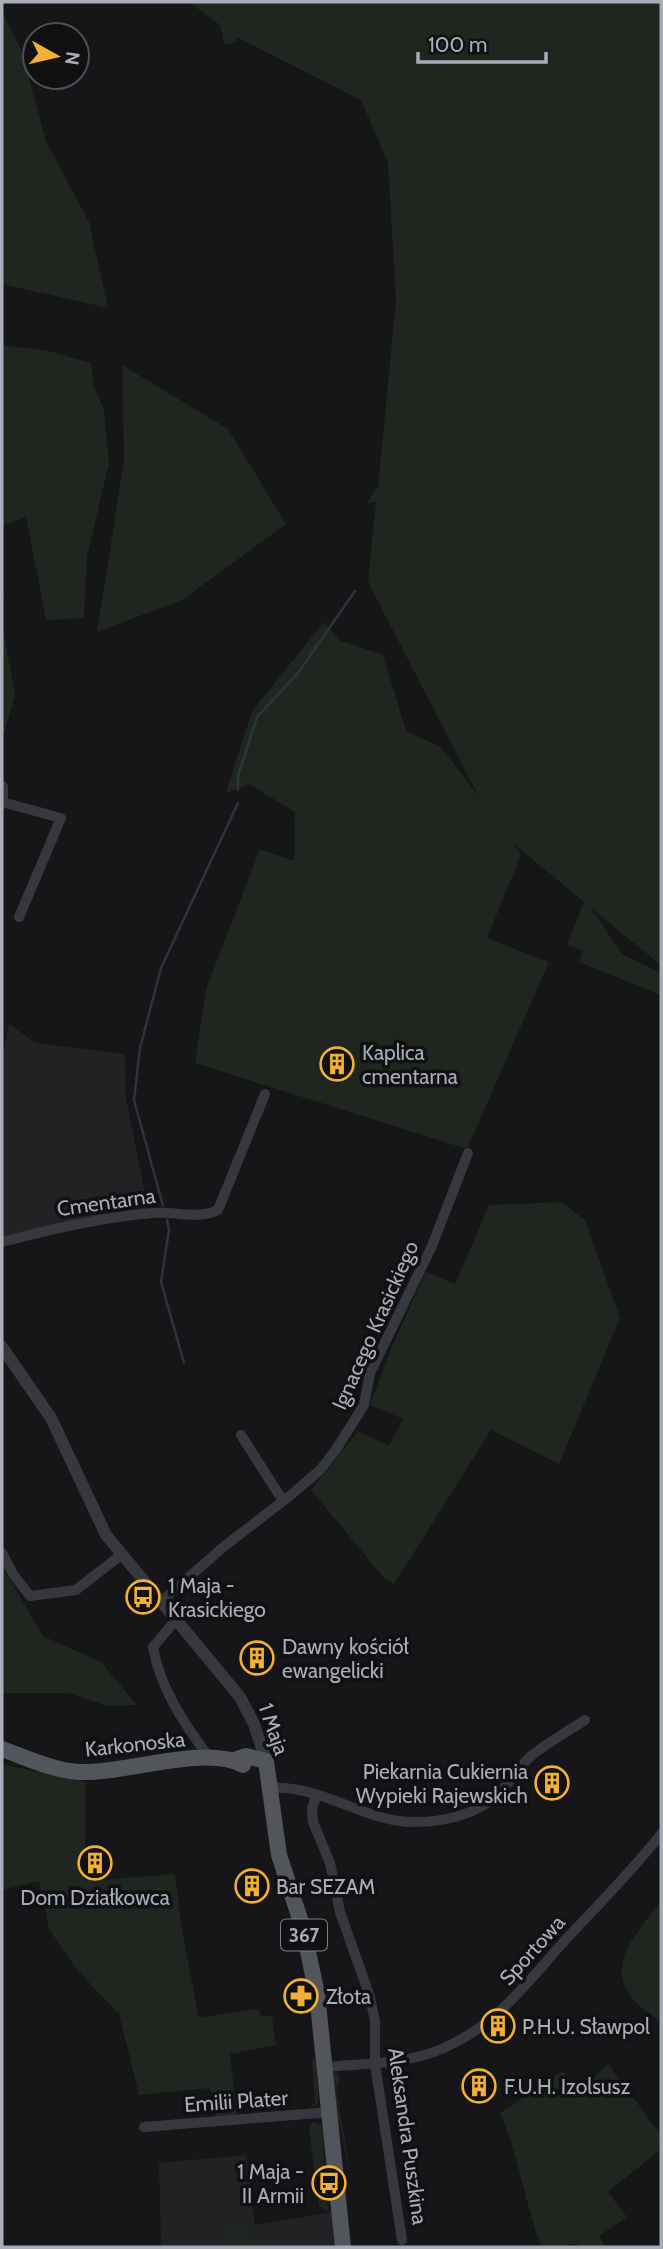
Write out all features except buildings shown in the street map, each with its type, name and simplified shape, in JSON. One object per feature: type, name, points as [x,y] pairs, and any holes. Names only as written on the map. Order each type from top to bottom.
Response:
[{"type":"main road","name":"Karkonoska","points":[[2,1749],[57,1769],[80,1772],[130,1769],[209,1757],[240,1758],[246,1766],[266,1765]]},
{"type":"main road","name":"1 Maja","points":[[266,1765],[279,1855],[311,1965],[325,2067],[343,2247]]},
{"type":"main road","name":"1 Maja","points":[[330,2112],[343,2166],[354,2247]]},
{"type":"street","points":[[2,787],[2,803],[61,818],[19,917]]},
{"type":"street","name":"Cmentarna","points":[[2,1242],[48,1230],[154,1212],[209,1214],[218,1210],[265,1094]]},
{"type":"street","name":"Ignacego Krasickiego","points":[[161,1602],[222,1548],[320,1471],[364,1405],[370,1373],[432,1246],[468,1153]]},
{"type":"street","name":"1 Maja","points":[[2,1346],[51,1418],[91,1507],[121,1555],[240,1696],[259,1738],[266,1765]]},
{"type":"street","points":[[241,1435],[284,1501]]},
{"type":"street","points":[[2,1553],[13,1574],[30,1596],[76,1590],[121,1555]]},
{"type":"street","points":[[176,1621],[153,1647],[157,1671],[184,1724],[209,1757]]},
{"type":"street","points":[[269,1788],[297,1788],[403,1822],[423,1823],[453,1816],[495,1797],[529,1757],[584,1720]]},
{"type":"street","points":[[240,1758],[259,1738]]},
{"type":"street","name":"Aleksandra Puszkina","points":[[316,1796],[312,1809],[313,1822],[330,1863],[350,1948],[370,1997],[375,2021],[374,2064],[402,2240]]},
{"type":"street","name":"Sportowa","points":[[325,2067],[398,2062],[447,2047],[493,2018],[606,1900],[661,1834]]},
{"type":"street","name":"Emilii Plater","points":[[144,2127],[330,2112]]},
{"type":"shaded area","points":[[189,2],[661,2],[661,965],[591,908],[622,954],[661,973],[661,995],[579,962],[583,950],[567,945],[584,902],[514,844],[521,855],[487,938],[549,962],[467,1149],[195,1063],[206,989],[260,849],[294,861],[295,812],[249,784],[226,793],[252,711],[324,622],[339,640],[383,655],[406,731],[441,747],[479,797],[368,582],[376,502],[366,504],[378,486],[396,301],[388,163],[361,100],[238,38],[234,43],[224,44],[220,25]]},
{"type":"shaded area","points":[[2,11],[21,50],[21,91],[33,91],[46,141],[89,222],[108,308],[2,284]]},
{"type":"shaded area","points":[[2,345],[48,351],[91,363],[94,387],[104,410],[109,463],[87,556],[84,618],[46,620],[26,517],[2,526]]},
{"type":"shaded area","points":[[122,365],[228,429],[286,524],[182,600],[97,632],[124,460]]},
{"type":"shaded area","points":[[2,588],[4,597],[2,622]]},
{"type":"shaded area","points":[[2,622],[15,696],[2,740]]},
{"type":"shaded area","points":[[9,1024],[35,1043],[125,1054],[126,1098],[148,1208],[2,1237],[2,1055]]},
{"type":"shaded area","points":[[562,1202],[585,1220],[620,1318],[559,1464],[491,1430],[394,1584],[385,1579],[311,1490],[358,1431],[389,1446],[403,1419],[370,1405],[392,1346],[426,1272],[455,1284],[489,1205]]},
{"type":"shaded area","points":[[2,1566],[43,1636],[101,1662],[137,1705],[108,1706],[68,1693],[2,1693]]},
{"type":"shaded area","points":[[2,1764],[86,1782],[85,1852],[89,1878],[100,1880],[175,1874],[182,1930],[199,2018],[252,2009],[259,2010],[261,2017],[272,2015],[276,2045],[230,2054],[237,2115],[216,2117],[210,2088],[139,2095],[119,2014],[77,1970],[49,1929],[39,1881],[2,1890]]},
{"type":"shaded area","points":[[661,1902],[659,2020],[639,2006],[628,1991],[622,1977],[622,1963],[627,1948]]},
{"type":"shaded area","points":[[312,2059],[315,2059],[319,2100],[317,2106],[308,2108],[315,2103]]},
{"type":"shaded area","points":[[608,2064],[661,2135],[661,2149],[608,2192],[627,2217],[599,2236],[605,2247],[580,2247],[578,2244],[541,2247],[500,2113],[563,2071],[578,2094]]},
{"type":"shaded area","points":[[336,2070],[340,2078],[336,2090],[353,2186],[332,2090],[333,2073]]},
{"type":"shaded area","points":[[313,2121],[322,2126],[328,2211],[319,2206],[309,2130]]},
{"type":"shaded area","points":[[246,2155],[255,2225],[332,2212],[336,2247],[161,2247],[159,2163]]},
{"type":"shaded area","points":[[249,2223],[252,2247],[229,2247],[225,2226]]},
{"type":"waterway","points":[[238,790],[238,776],[257,717],[298,673],[355,591]]},
{"type":"waterway","points":[[163,1206],[134,1100],[140,1048],[161,968],[238,803]]},
{"type":"waterway","points":[[167,1220],[169,1230],[161,1282],[184,1363]]},
{"type":"place","name":"Kaplica cmentarna","points":[[337,1064]]},
{"type":"place","name":"1 Maja - Krasickiego","points":[[143,1597]]},
{"type":"place","name":"Dawny kościół ewangelicki","points":[[257,1658]]},
{"type":"place","name":"Piekarnia Cukiernia Wypieki Rajewskich","points":[[552,1783]]},
{"type":"place","name":"Dom Działkowca","points":[[95,1863]]},
{"type":"place","name":"Bar SEZAM","points":[[252,1886]]},
{"type":"place","name":"Złota","points":[[301,1996]]},
{"type":"place","name":"P.H.U. Sławpol","points":[[498,2026]]},
{"type":"place","name":"F.U.H. Izolsusz","points":[[479,2086]]},
{"type":"place","name":"1 Maja - II Armii","points":[[329,2183]]}]
